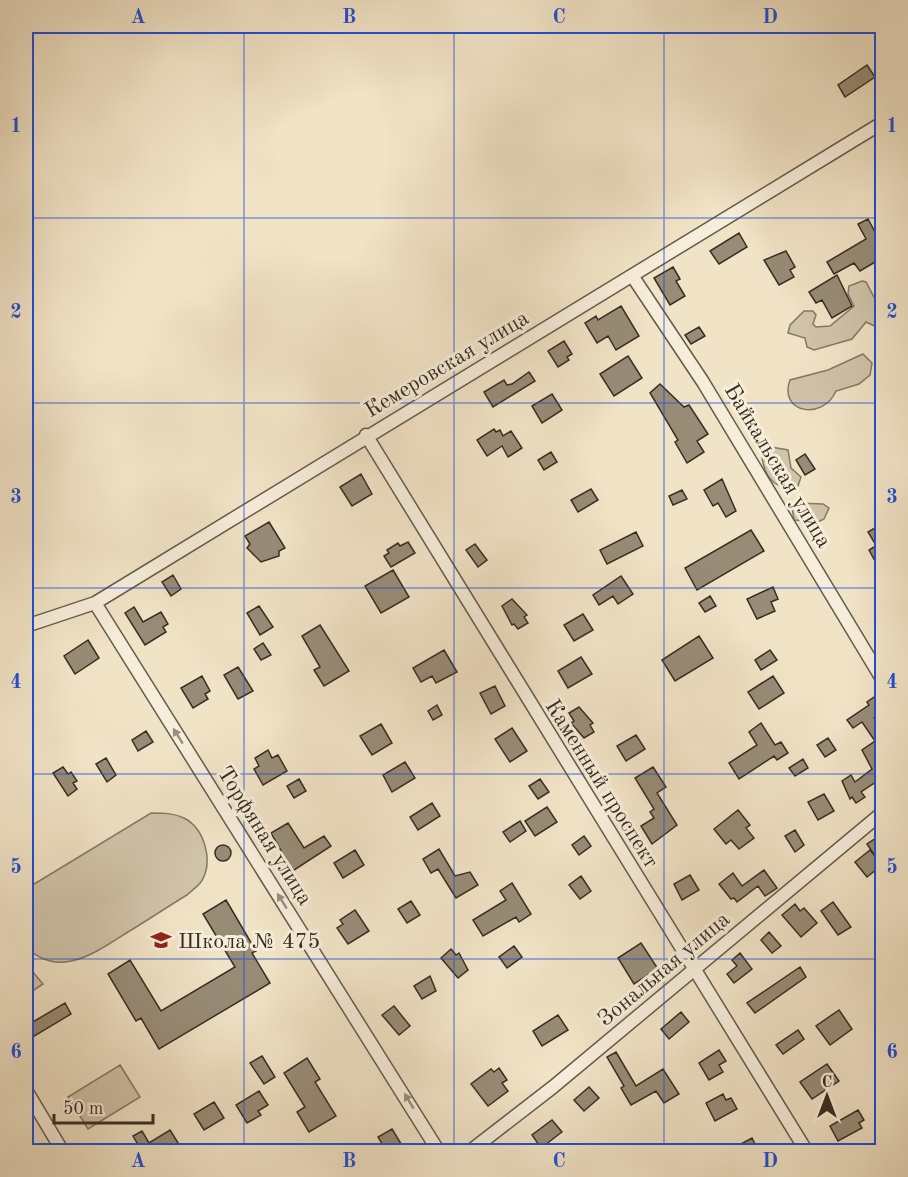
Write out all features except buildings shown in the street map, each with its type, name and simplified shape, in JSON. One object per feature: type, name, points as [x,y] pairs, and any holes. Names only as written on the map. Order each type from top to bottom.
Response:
[{"type":"street","name":"Кемеровская улица","points":[[26,626],[95,603],[366,435],[633,277],[882,123]]},
{"type":"street","name":"Байкальская улица","points":[[633,277],[704,382],[882,679]]},
{"type":"street","name":"Каменный проспект","points":[[366,435],[807,1152]]},
{"type":"street","name":"Торфяная улица","points":[[95,603],[438,1152]]},
{"type":"street","name":"Зональная улица","points":[[469,1152],[553,1087],[882,813]]},
{"type":"street","points":[[26,1090],[63,1152]]},
{"type":"shaded area","points":[[862,281],[866,282],[875,299],[882,304],[881,329],[866,322],[852,339],[814,350],[807,347],[805,338],[788,333],[790,325],[804,311],[813,311],[816,315],[813,324],[816,327],[830,326],[854,306],[848,294],[849,286]]},
{"type":"shaded area","points":[[863,354],[872,363],[870,375],[859,384],[836,391],[822,407],[804,409],[796,406],[790,400],[788,391],[790,380],[828,370]]},
{"type":"shaded area","points":[[771,447],[788,450],[791,468],[801,477],[798,486],[790,490],[784,488],[767,475],[762,458]]},
{"type":"shaded area","points":[[797,503],[823,504],[829,508],[824,519],[818,522],[794,520],[792,507]]},
{"type":"shaded area","points":[[151,813],[180,816],[197,830],[207,856],[205,874],[201,882],[187,895],[116,940],[78,959],[65,962],[52,961],[39,957],[26,947],[26,889]]},
{"type":"shaded area","points":[[26,964],[43,984],[26,995]]},
{"type":"shaded area","points":[[120,1065],[140,1097],[88,1129],[68,1097]]},
{"type":"place","name":"Школа № 475","points":[[161,940]]}]
